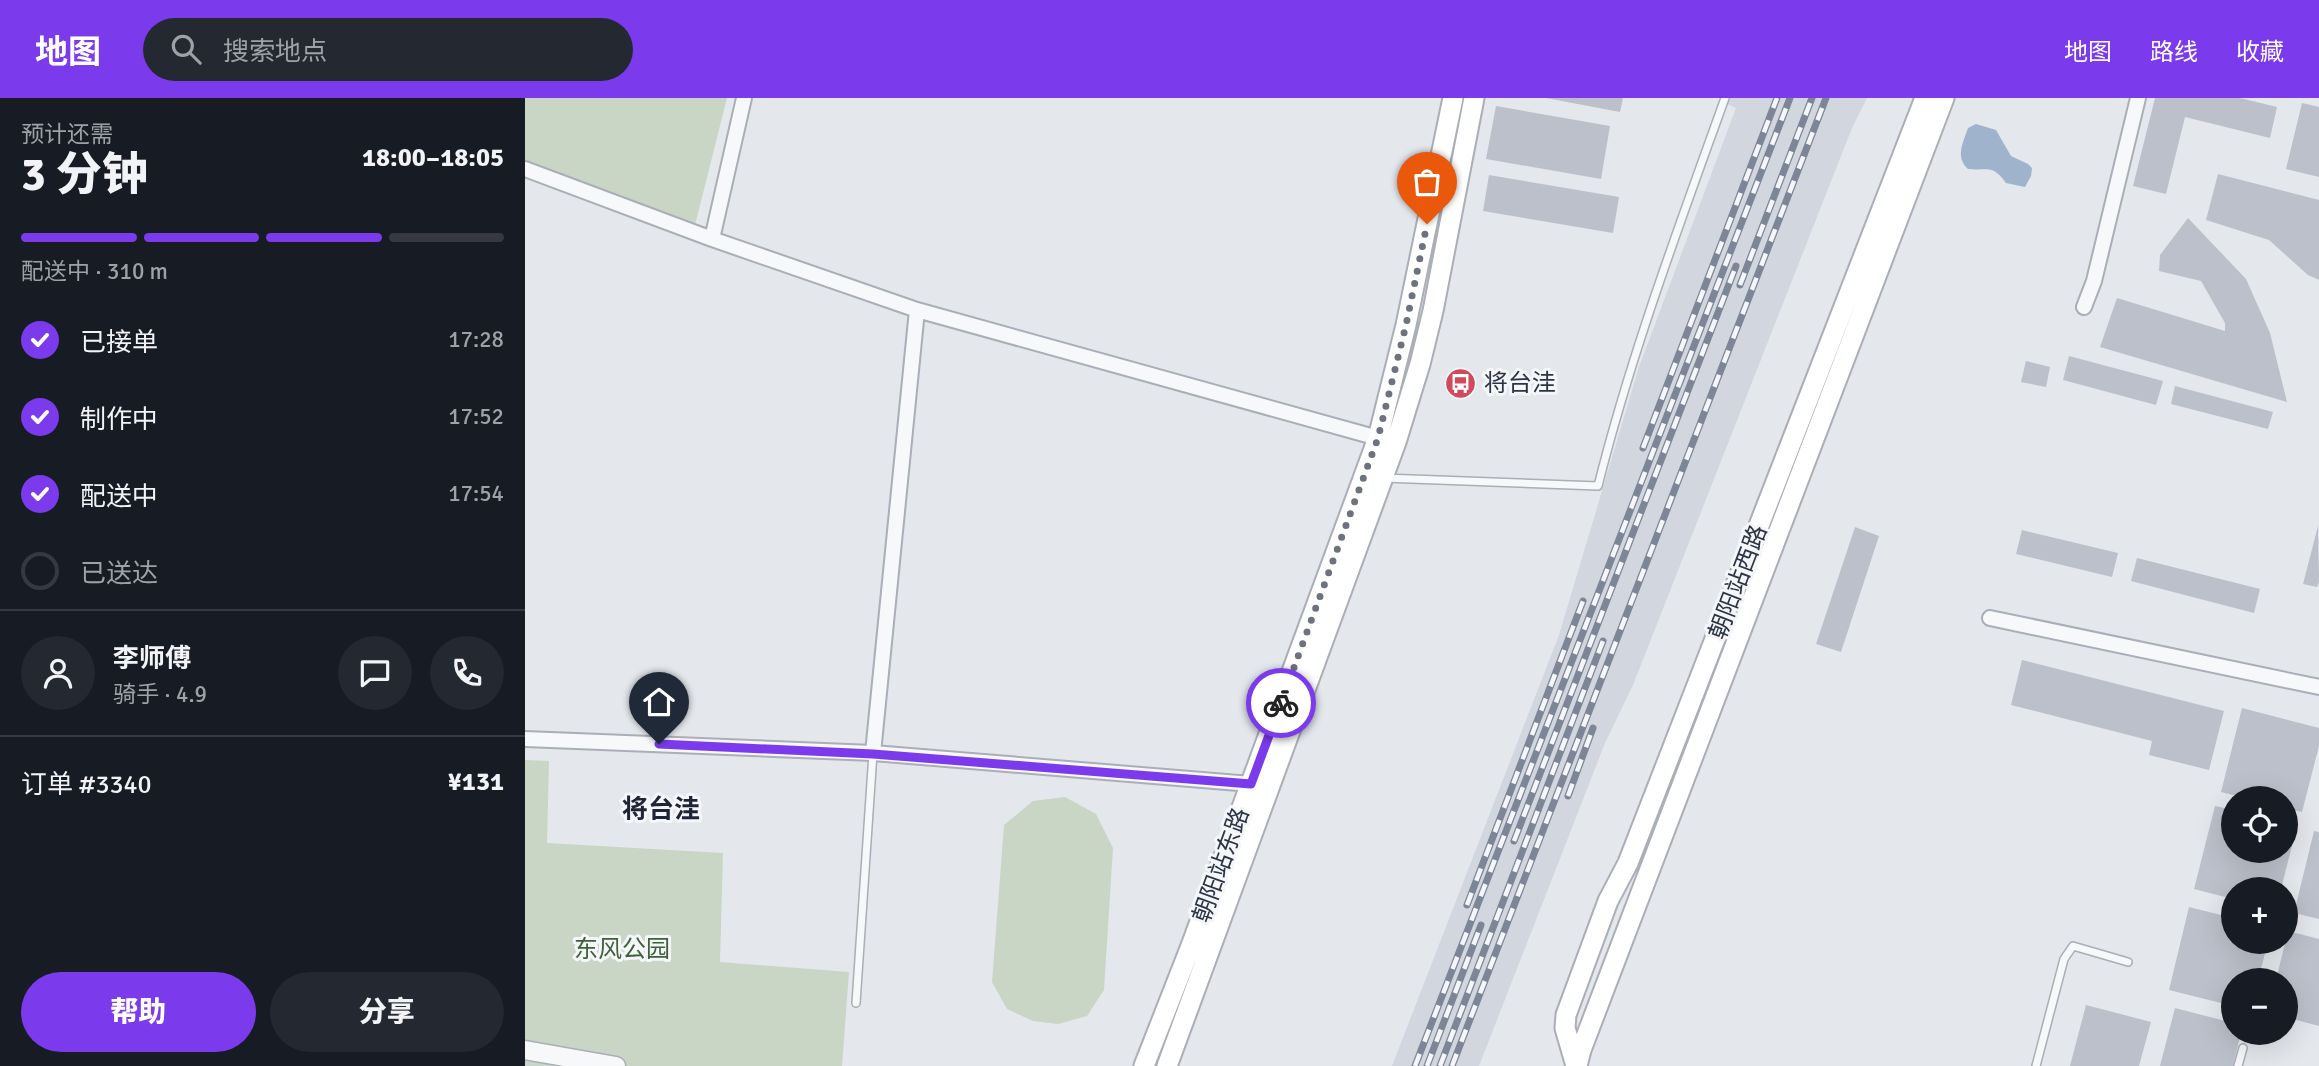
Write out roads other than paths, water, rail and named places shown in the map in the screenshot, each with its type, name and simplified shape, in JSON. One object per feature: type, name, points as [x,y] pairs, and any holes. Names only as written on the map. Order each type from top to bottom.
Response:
[{"type":"main road","name":"朝阳站东路","points":[[1144,1066],[1378,438],[1406,325],[1453,98]]},
{"type":"main road","name":"朝阳站东路","points":[[1167,1066],[1384,478],[1427,338],[1474,98]]},
{"type":"main road","name":"朝阳站西路","points":[[1576,1066],[1565,1028],[1566,1015],[1608,901],[1633,850],[1925,98]]},
{"type":"main road","name":"朝阳站西路","points":[[1576,1066],[1944,98]]},
{"type":"street","points":[[712,239],[744,98]]},
{"type":"street","points":[[2084,307],[2094,281],[2138,98]]},
{"type":"street","points":[[525,169],[712,239],[918,310],[1378,438]]},
{"type":"street","points":[[873,754],[918,310]]},
{"type":"street","points":[[1990,618],[2319,687]]},
{"type":"street","points":[[525,739],[873,754],[1251,784]]},
{"type":"street","points":[[525,1050],[616,1066]]},
{"type":"lane","points":[[1384,478],[1598,486],[1613,424],[1658,285],[1725,98]]},
{"type":"lane","points":[[856,1003],[873,754]]},
{"type":"lane","points":[[2036,1066],[2064,960],[2073,946],[2128,962]]},
{"type":"lane","points":[[2238,1066],[2243,1048]]},
{"type":"water","points":[[1976,124],[1996,130],[2011,156],[2032,168],[2025,187],[2006,183],[1993,171],[1968,169],[1964,164],[1962,144],[1968,128]]},
{"type":"railway","points":[[1643,448],[1777,98]]},
{"type":"railway","points":[[1415,1066],[1790,98]]},
{"type":"railway","points":[[1740,285],[1812,98]]},
{"type":"railway","points":[[1452,1066],[1826,98]]},
{"type":"railway","points":[[1514,841],[1736,266]]},
{"type":"railway","points":[[1467,905],[1583,601]]},
{"type":"railway","points":[[1440,1066],[1603,641]]},
{"type":"railway","points":[[1568,796],[1593,728]]},
{"type":"railway","points":[[1427,1066],[1481,925]]},
{"type":"place","name":"将台洼","points":[[1461,383]]},
{"type":"district","name":"将台洼","points":[[661,809]]},
{"type":"park label","name":"东风公园","points":[[622,949]]}]
